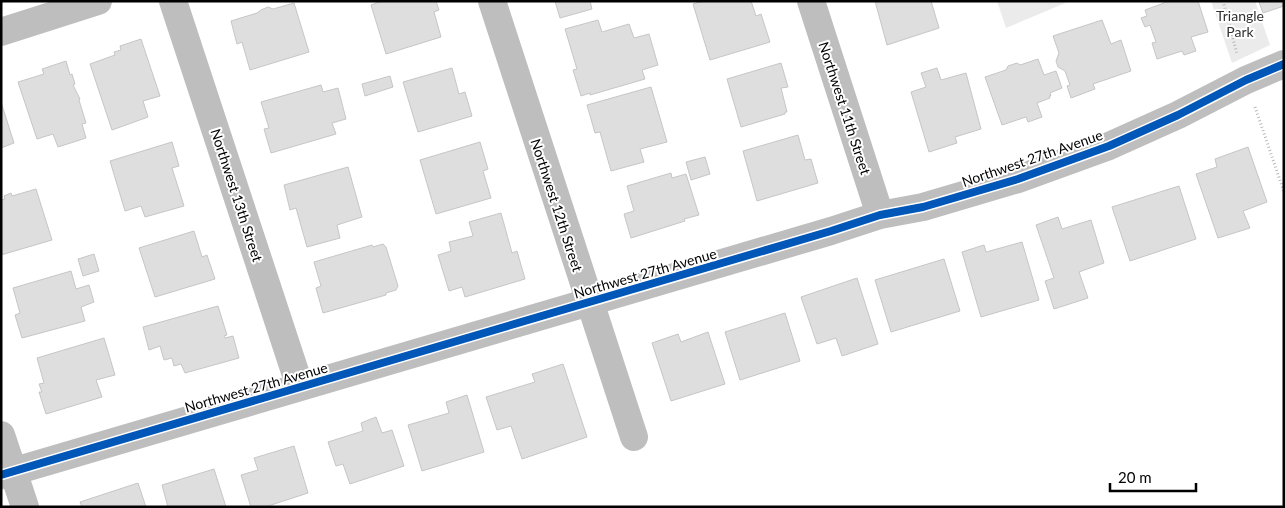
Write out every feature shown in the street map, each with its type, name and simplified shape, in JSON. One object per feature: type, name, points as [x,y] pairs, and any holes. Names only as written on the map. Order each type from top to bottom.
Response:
[{"type":"street","points":[[1,32],[98,1]]},
{"type":"street","name":"Northwest 12th Street","points":[[492,1],[634,437]]},
{"type":"street","name":"Northwest 11th Street","points":[[811,1],[880,215]]},
{"type":"street","name":"Northwest 13th Street","points":[[174,2],[300,387]]},
{"type":"street","name":"Northwest 27th Avenue","points":[[7,474],[589,303],[880,215],[922,207],[1008,182],[1109,146],[1178,115],[1246,80],[1284,64]]},
{"type":"street","points":[[1,435],[7,474],[25,507]]},
{"type":"green space","points":[[997,1],[1070,1],[1006,28]]},
{"type":"green space","name":"Triangle Park","points":[[1211,1],[1255,1],[1270,45],[1232,63]]},
{"type":"building","points":[[382,1],[436,1],[439,10],[434,12],[441,37],[386,54],[371,5]]},
{"type":"building","points":[[555,1],[590,1],[592,9],[560,18]]},
{"type":"building","points":[[704,1],[751,1],[756,16],[761,14],[770,42],[710,60],[693,4]]},
{"type":"building","points":[[875,1],[931,1],[939,28],[887,45]]},
{"type":"building","points":[[1165,1],[1198,1],[1208,32],[1191,37],[1196,51],[1184,55],[1182,51],[1157,59],[1152,43],[1156,42],[1150,25],[1145,27],[1141,18],[1147,16],[1145,10]]},
{"type":"building","points":[[1284,1],[1284,6],[1263,13],[1259,2]]},
{"type":"building","points":[[294,3],[309,52],[250,70],[242,42],[237,44],[231,21],[257,13],[268,7],[273,9]]},
{"type":"building","points":[[598,20],[602,32],[629,24],[634,38],[649,34],[658,65],[642,70],[645,79],[581,96],[573,70],[577,69],[565,29]]},
{"type":"building","points":[[1102,20],[1111,44],[1121,40],[1131,71],[1093,84],[1095,89],[1071,98],[1067,86],[1070,85],[1065,71],[1058,67],[1056,61],[1059,53],[1053,36]]},
{"type":"building","points":[[141,39],[160,96],[143,101],[148,117],[112,130],[90,64],[115,55],[114,52],[121,50],[120,46]]},
{"type":"building","points":[[1038,59],[1044,75],[1056,71],[1062,88],[1050,93],[1050,98],[1037,103],[1042,117],[1028,122],[1026,117],[1002,125],[985,77],[1006,70],[1008,66],[1017,63],[1020,65]]},
{"type":"building","points":[[66,61],[75,84],[73,85],[80,99],[86,123],[82,124],[86,138],[58,147],[53,134],[37,139],[18,82],[44,74],[42,69]]},
{"type":"building","points":[[781,63],[788,87],[781,88],[787,112],[741,127],[727,79]]},
{"type":"building","points":[[452,68],[459,94],[465,92],[472,116],[418,132],[403,82]]},
{"type":"building","points":[[937,68],[941,80],[966,73],[981,129],[955,137],[957,143],[929,152],[911,92],[926,87],[921,73]]},
{"type":"building","points":[[390,76],[393,87],[365,96],[362,84]]},
{"type":"building","points":[[321,85],[323,92],[338,88],[346,119],[332,123],[336,134],[271,153],[264,129],[269,128],[261,102]]},
{"type":"building","points":[[651,87],[667,142],[640,149],[644,162],[611,171],[600,132],[595,133],[587,105]]},
{"type":"building","points":[[1,102],[14,143],[1,148]]},
{"type":"building","points":[[798,135],[805,160],[811,159],[818,183],[757,201],[743,151]]},
{"type":"building","points":[[172,142],[179,166],[172,168],[184,206],[145,217],[141,206],[125,211],[110,161]]},
{"type":"building","points":[[480,142],[488,169],[483,171],[491,198],[436,214],[420,160]]},
{"type":"building","points":[[1248,147],[1267,202],[1243,211],[1250,228],[1218,238],[1196,174],[1217,167],[1215,159]]},
{"type":"building","points":[[705,157],[710,174],[691,180],[686,162]]},
{"type":"building","points":[[348,167],[362,217],[337,225],[340,238],[307,247],[296,208],[290,210],[284,185]]},
{"type":"building","points":[[671,173],[672,178],[686,174],[699,215],[631,238],[624,214],[634,211],[627,186]]},
{"type":"building","points":[[1179,186],[1196,239],[1130,261],[1112,207]]},
{"type":"building","points":[[36,189],[52,240],[1,255],[1,200],[5,199],[4,196],[11,193],[12,196]]},
{"type":"building","points":[[501,213],[512,253],[517,251],[525,279],[465,297],[462,287],[449,291],[438,255],[451,251],[449,242],[473,236],[469,222]]},
{"type":"building","points":[[1058,217],[1062,229],[1091,220],[1104,263],[1079,272],[1088,298],[1054,309],[1045,281],[1054,278],[1036,225]]},
{"type":"building","points":[[194,231],[202,257],[207,255],[215,279],[155,297],[139,248]]},
{"type":"building","points":[[1022,242],[1039,300],[981,317],[962,252],[984,245],[986,252]]},
{"type":"building","points":[[383,244],[386,247],[398,286],[396,290],[386,293],[386,295],[323,313],[316,288],[321,286],[314,262],[372,245],[373,247]]},
{"type":"building","points":[[94,254],[99,271],[83,276],[78,259]]},
{"type":"building","points":[[944,259],[960,311],[891,332],[875,280]]},
{"type":"building","points":[[71,271],[76,289],[89,285],[94,302],[81,307],[85,321],[22,338],[15,315],[20,313],[13,288]]},
{"type":"building","points":[[857,278],[878,344],[842,356],[836,338],[817,344],[801,297]]},
{"type":"building","points":[[218,306],[227,335],[224,336],[225,338],[233,336],[239,358],[185,373],[181,364],[174,366],[172,358],[164,360],[160,346],[149,350],[143,327]]},
{"type":"building","points":[[785,313],[800,361],[740,380],[725,332]]},
{"type":"building","points":[[708,332],[725,384],[671,401],[652,343],[678,334],[681,342]]},
{"type":"building","points":[[104,338],[115,375],[96,380],[102,397],[46,414],[39,392],[42,392],[39,384],[44,383],[37,358]]},
{"type":"building","points":[[563,364],[587,437],[522,459],[511,426],[497,430],[486,397],[535,382],[532,374]]},
{"type":"building","points":[[467,395],[484,452],[422,471],[408,425],[449,413],[446,402]]},
{"type":"building","points":[[376,417],[382,433],[392,430],[404,466],[350,484],[343,464],[336,466],[328,442],[363,431],[361,423]]},
{"type":"building","points":[[294,446],[308,493],[265,507],[251,507],[241,475],[258,470],[254,458]]},
{"type":"building","points":[[214,469],[226,507],[168,507],[162,485]]},
{"type":"building","points":[[138,483],[146,507],[82,507],[80,502]]},
{"type":"cycle path","points":[[1,475],[880,215],[923,207],[1018,179],[1109,146],[1178,115],[1246,80],[1284,64]]}]
